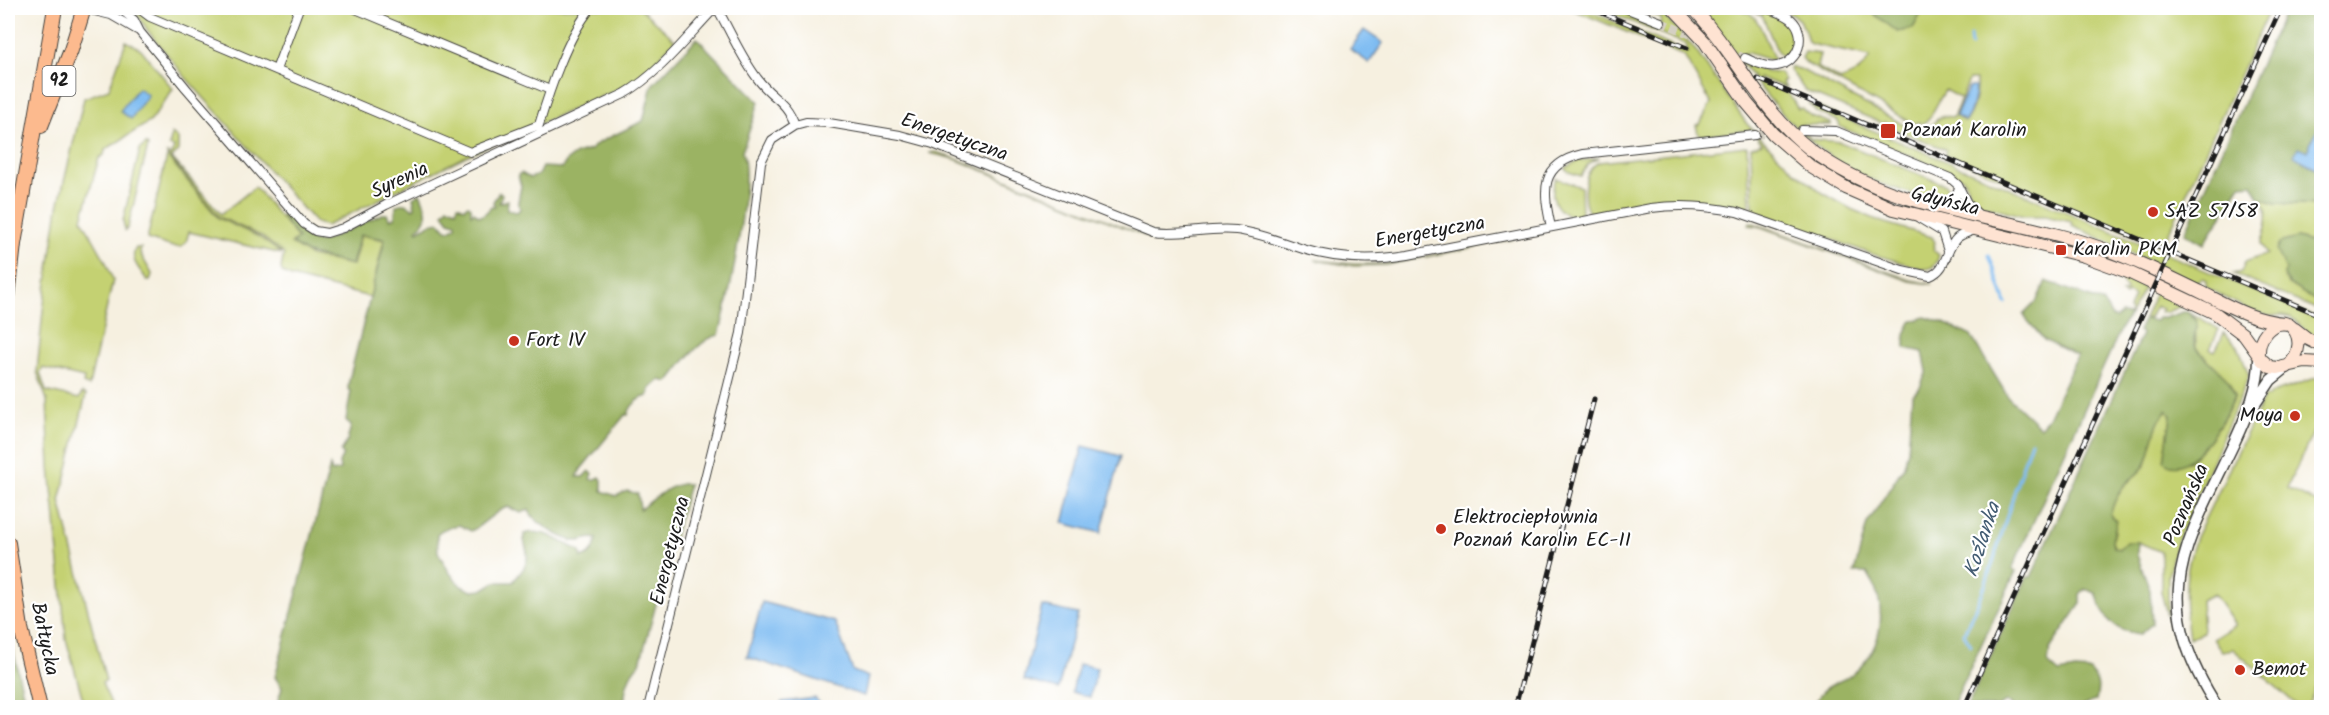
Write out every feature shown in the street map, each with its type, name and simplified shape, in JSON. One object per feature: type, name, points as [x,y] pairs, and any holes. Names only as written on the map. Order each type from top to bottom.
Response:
[{"type":"main road","name":"92","points":[[8,297],[18,222],[56,8]]},
{"type":"main road","name":"92","points":[[31,153],[71,50],[83,8]]},
{"type":"main road","name":"Gdyńska","points":[[1673,8],[1705,42],[1756,115],[1788,149],[1820,173],[1874,202],[1975,230],[2084,256],[2172,291],[2216,313],[2244,335],[2259,355]]},
{"type":"main road","name":"Gdyńska","points":[[1693,8],[1718,37],[1764,104],[1786,128],[1810,149],[1844,172],[1903,198],[2103,249],[2151,268],[2256,318],[2288,325],[2322,346]]},
{"type":"main road","points":[[2288,367],[2296,357],[2297,334],[2288,325],[2277,325],[2264,334],[2259,346],[2259,355],[2264,362],[2270,367],[2288,367],[2305,362],[2322,363]]},
{"type":"main road","name":"Bałtycka","points":[[8,543],[21,628],[40,708]]},
{"type":"street","name":"Syrenia","points":[[83,8],[115,10],[134,20],[140,32],[304,224],[315,231],[327,233],[343,228],[542,129],[640,84],[716,8]]},
{"type":"street","points":[[138,8],[150,17],[470,152],[542,129],[550,90],[588,8]]},
{"type":"street","points":[[276,70],[299,8]]},
{"type":"street","points":[[353,8],[550,90]]},
{"type":"street","points":[[716,8],[755,76],[765,88],[787,105],[795,125]]},
{"type":"street","points":[[1625,8],[1661,22]]},
{"type":"street","points":[[1745,58],[1766,66],[1779,66],[1790,61],[1799,49],[1799,34],[1792,21],[1765,8]]},
{"type":"street","name":"Energetyczna","points":[[648,708],[741,333],[761,162],[772,140],[795,125],[816,122],[919,139],[1153,232],[1177,234],[1233,230],[1249,232],[1334,257],[1369,260],[1389,258],[1658,207],[1693,206],[1724,209],[1750,216],[1895,268],[1925,276],[1939,271],[1947,251],[1958,237],[1975,230]]},
{"type":"street","points":[[1802,130],[1826,130],[1851,136],[1950,178],[1959,188],[1967,203],[1982,218]]},
{"type":"street","points":[[1551,228],[1546,203],[1546,185],[1551,172],[1565,160],[1583,154],[1755,135]]},
{"type":"street","points":[[1940,207],[1956,198],[1959,188]]},
{"type":"street","points":[[1911,213],[1942,232],[1947,251]]},
{"type":"street","name":"Poznańska","points":[[2218,708],[2193,666],[2184,642],[2179,613],[2179,576],[2190,537],[2245,420],[2258,380],[2259,355]]},
{"type":"street","name":"Poznańska","points":[[2245,420],[2271,380],[2288,367]]},
{"type":"green space","points":[[133,8],[640,8],[675,40],[653,64],[628,85],[466,156],[326,226],[316,223],[186,78],[148,31]]},
{"type":"green space","points":[[1569,8],[1582,8],[1688,53],[1686,44],[1599,8],[1614,8],[1661,27],[1660,17],[1637,8],[1654,8],[1679,30],[1696,51],[1747,124],[1794,171],[1823,193],[1851,209],[1882,222],[1932,237],[1935,242],[1933,250],[1939,255],[1936,263],[1933,267],[1924,269],[1872,254],[1753,211],[1751,147],[1762,143],[1751,130],[1703,136],[1698,134],[1696,125],[1700,124],[1711,103],[1684,56]]},
{"type":"green space","points":[[1700,8],[1743,10],[1756,20],[1774,59],[1773,61],[1745,52],[1747,63],[1767,72],[1780,73],[1785,80],[1782,82],[1786,88],[1758,77],[1759,81],[1788,93],[1798,109],[1801,108],[1811,116],[1831,123],[1831,125],[1799,125],[1811,139],[1840,142],[1946,185],[1948,191],[1946,196],[1921,196],[1896,189],[1852,170],[1832,158],[1796,128],[1780,111]]},
{"type":"green space","points":[[1751,8],[1778,18],[1793,33],[1795,39],[1792,50],[1784,58],[1778,53],[1762,15]]},
{"type":"green space","points":[[1778,8],[1866,8],[1898,32],[1913,28],[1924,8],[2270,8],[2163,246],[1945,155],[1947,150],[1890,127],[1891,124],[1885,122],[1884,124],[1805,91],[1789,68],[1800,69],[1917,130],[1925,129],[1943,116],[1953,117],[1961,99],[1945,90],[1930,117],[1924,123],[1912,123],[1807,64],[1802,58],[1805,52],[1820,54],[1817,67],[1840,80],[1858,72],[1870,57],[1811,44],[1799,20]],"holes":[[[1969,80],[1976,80],[1974,103],[1965,122],[1955,116]]]},
{"type":"green space","points":[[1866,8],[1924,8],[1913,28],[1898,32]]},
{"type":"green space","points":[[2286,8],[2321,8],[2321,122],[2302,161],[2321,171],[2321,205],[2275,203],[2259,197],[2252,184],[2241,185],[2204,244],[2185,233]]},
{"type":"green space","points":[[697,38],[759,102],[742,152],[745,188],[742,214],[719,335],[712,337],[697,348],[668,382],[660,380],[650,389],[648,396],[635,402],[628,415],[625,415],[577,477],[583,477],[589,471],[593,474],[590,479],[600,477],[602,480],[602,491],[616,496],[627,491],[638,494],[640,509],[670,488],[689,484],[640,663],[628,683],[624,707],[276,707],[282,688],[275,677],[330,466],[332,472],[340,470],[339,463],[343,455],[341,452],[351,426],[346,420],[351,391],[348,389],[349,380],[385,239],[360,235],[352,265],[307,253],[292,244],[298,238],[281,216],[285,212],[310,239],[322,242],[382,214],[387,214],[390,219],[395,218],[398,205],[405,204],[413,209],[415,207],[413,197],[420,193],[425,204],[426,217],[418,231],[430,224],[440,222],[450,230],[456,226],[456,223],[449,221],[443,213],[448,207],[456,210],[458,205],[464,208],[468,205],[471,207],[471,214],[474,212],[479,216],[483,215],[495,206],[493,202],[499,192],[502,194],[499,203],[508,200],[507,210],[517,212],[520,209],[518,202],[521,186],[518,175],[521,173],[530,178],[538,175],[542,167],[562,168],[567,160],[576,154],[590,150],[598,143],[643,121],[652,85]],"holes":[[[508,507],[521,513],[529,510],[542,524],[570,540],[597,539],[594,548],[591,553],[582,558],[580,551],[545,534],[531,532],[524,534],[527,558],[523,569],[513,582],[495,582],[482,590],[472,591],[461,586],[449,572],[438,552],[437,534],[442,530],[459,525],[471,531]]]},
{"type":"green space","points":[[126,41],[141,49],[173,89],[151,121],[105,150],[104,155],[99,158],[82,219],[105,260],[113,280],[89,386],[83,384],[84,378],[43,368],[40,373],[46,391],[79,399],[82,393],[86,395],[60,501],[106,681],[102,682],[112,707],[85,707],[66,639],[50,467],[47,400],[37,372],[43,310],[58,207],[84,98],[109,89]]},
{"type":"green space","points":[[1810,104],[2321,319],[2321,340],[2306,331],[2291,317],[2269,316],[2247,309],[2209,289],[2206,280],[2202,278],[2194,283],[2072,225],[2072,222],[2045,216],[2024,216],[1980,204],[1972,195],[1969,196],[1970,192],[1963,178],[1840,127],[1838,121],[1816,112]]},
{"type":"green space","points":[[172,134],[178,139],[178,152],[172,158],[221,214],[255,187],[298,238],[291,244],[311,256],[353,265],[361,235],[384,240],[370,297],[291,277],[282,272],[284,254],[261,236],[219,217],[167,154],[172,155],[174,147],[169,146]]},
{"type":"green space","points":[[146,144],[148,146],[128,227],[125,230],[123,221],[140,149]]},
{"type":"green space","points":[[1747,146],[1750,204],[1748,210],[1707,202],[1688,201],[1650,204],[1590,215],[1587,209],[1584,194],[1586,179],[1593,166],[1599,162]]},
{"type":"green space","points":[[936,152],[962,161],[1153,239],[955,159],[929,153]]},
{"type":"green space","points":[[167,156],[218,218],[259,237],[282,254],[189,232],[186,242],[181,247],[173,247],[147,239]]},
{"type":"green space","points":[[1599,158],[1588,164],[1581,176],[1565,168],[1577,161]]},
{"type":"green space","points":[[1556,178],[1581,187],[1582,217],[1567,215],[1557,206],[1553,193]]},
{"type":"green space","points":[[2259,197],[2275,203],[2321,205],[2321,245],[2297,238],[2277,250],[2285,270],[2284,276],[2290,285],[2321,304],[2321,311],[2233,274],[2241,272],[2245,262],[2267,254],[2261,244],[2267,214]]},
{"type":"green space","points":[[1750,222],[1910,280],[1932,284],[1910,281],[1759,226],[1749,225]]},
{"type":"green space","points":[[2297,238],[2321,245],[2321,304],[2290,285],[2284,276],[2285,270],[2276,250],[2279,243]]},
{"type":"green space","points":[[1514,239],[1386,265],[1354,266],[1315,260],[1385,264]]},
{"type":"green space","points":[[136,248],[141,248],[140,253],[152,274],[150,281],[134,261]]},
{"type":"green space","points":[[2116,276],[2186,304],[2165,313],[2160,312],[2162,309],[2155,306],[2149,318],[2144,319],[2155,293],[2144,288],[2130,315],[2129,309],[2134,296],[2127,293],[2125,296],[2122,293],[2126,291],[2120,278],[2116,280]]},
{"type":"green space","points":[[2046,281],[2104,303],[2112,317],[2116,318],[2121,314],[2130,315],[2123,324],[2012,569],[2016,571],[1952,707],[1813,707],[1823,691],[1851,675],[1865,662],[1878,637],[1880,611],[1874,585],[1867,573],[1854,573],[1867,524],[1904,466],[1908,450],[1912,396],[1920,387],[1927,371],[1923,352],[1905,348],[1905,334],[1911,322],[1925,317],[1971,336],[2008,397],[2040,427],[2048,418],[2077,356],[2044,340],[2023,315],[2036,302]]},
{"type":"green space","points":[[2189,312],[2219,329],[2210,349],[2215,351],[2224,333],[2238,346],[2249,376],[2175,547],[2168,577],[2168,619],[2161,592],[2161,552],[2138,542],[2120,549],[2114,547],[2112,540],[2115,532],[2110,514],[2115,500],[2125,485],[2146,465],[2153,437],[2161,416],[2167,409],[2171,416],[2164,461],[2189,462],[2215,431],[2235,395],[2222,375],[2196,348],[2195,316]]},
{"type":"green space","points":[[2189,312],[2197,321],[2194,340],[2196,348],[2221,372],[2235,395],[2206,444],[2185,463],[2174,466],[2164,461],[2171,416],[2167,410],[2156,429],[2145,466],[2128,481],[2110,514],[2117,521],[2112,540],[2113,547],[2119,549],[2126,542],[2138,542],[2137,555],[2150,590],[2152,624],[2140,634],[2122,630],[2110,622],[2102,610],[2096,593],[2085,589],[2080,594],[2080,605],[2050,649],[2048,663],[2059,673],[2075,670],[2090,671],[2098,685],[2096,700],[2082,707],[2012,707],[2012,704],[2006,702],[1998,707],[1967,707],[2027,577],[2031,577],[2142,334],[2138,331],[2144,319],[2156,321],[2158,318]]},
{"type":"green space","points":[[2321,376],[2321,416],[2287,488],[2321,505],[2321,676],[2307,707],[2299,707],[2233,649],[2222,651],[2213,639],[2235,625],[2214,594],[2201,600],[2203,632],[2189,638],[2186,587],[2189,562],[2196,537],[2265,396],[2268,397],[2270,394]]},
{"type":"green space","points":[[8,633],[10,636],[26,707],[8,707]]},
{"type":"water","points":[[1364,30],[1383,43],[1369,63],[1350,49]]},
{"type":"water","points":[[1969,87],[1975,87],[1975,91],[1971,109],[1965,121],[1956,116]]},
{"type":"water","points":[[138,88],[148,95],[131,119],[120,111]]},
{"type":"water","points":[[2321,122],[2321,171],[2294,156],[2298,147],[2307,151]]},
{"type":"water","points":[[1083,446],[1121,456],[1101,533],[1063,523]]},
{"type":"water","points":[[762,602],[835,622],[853,671],[868,677],[864,696],[747,657]]},
{"type":"water","points":[[1042,606],[1078,614],[1058,689],[1024,680]]},
{"type":"water","points":[[1079,664],[1097,668],[1090,697],[1072,692]]},
{"type":"water","points":[[815,698],[823,707],[779,707],[782,702]]},
{"type":"waterway","points":[[1970,36],[1971,46]]},
{"type":"waterway","points":[[1989,255],[2006,303]]},
{"type":"waterway","name":"Koźlanka","points":[[1971,645],[1964,634],[1983,591],[2031,441]]},
{"type":"tunnel","points":[[1661,22],[1745,58]]},
{"type":"tunnel","points":[[1755,135],[1793,131]]},
{"type":"railway","points":[[1590,8],[1687,48]]},
{"type":"railway","points":[[1964,708],[2281,8]]},
{"type":"railway","points":[[1758,79],[2322,316]]},
{"type":"railway","points":[[1515,708],[1594,399]]},
{"type":"place","name":"Poznań Karolin","points":[[1888,131]]},
{"type":"place","name":"SAZ 57/58","points":[[2153,212]]},
{"type":"place","name":"Karolin PKM","points":[[2061,250]]},
{"type":"place","name":"Fort IV","points":[[514,341]]},
{"type":"place","name":"Moya","points":[[2295,416]]},
{"type":"place","name":"Elektrociepłownia Poznań Karolin EC-II","points":[[1441,529]]},
{"type":"place","name":"Bemot","points":[[2240,670]]}]
